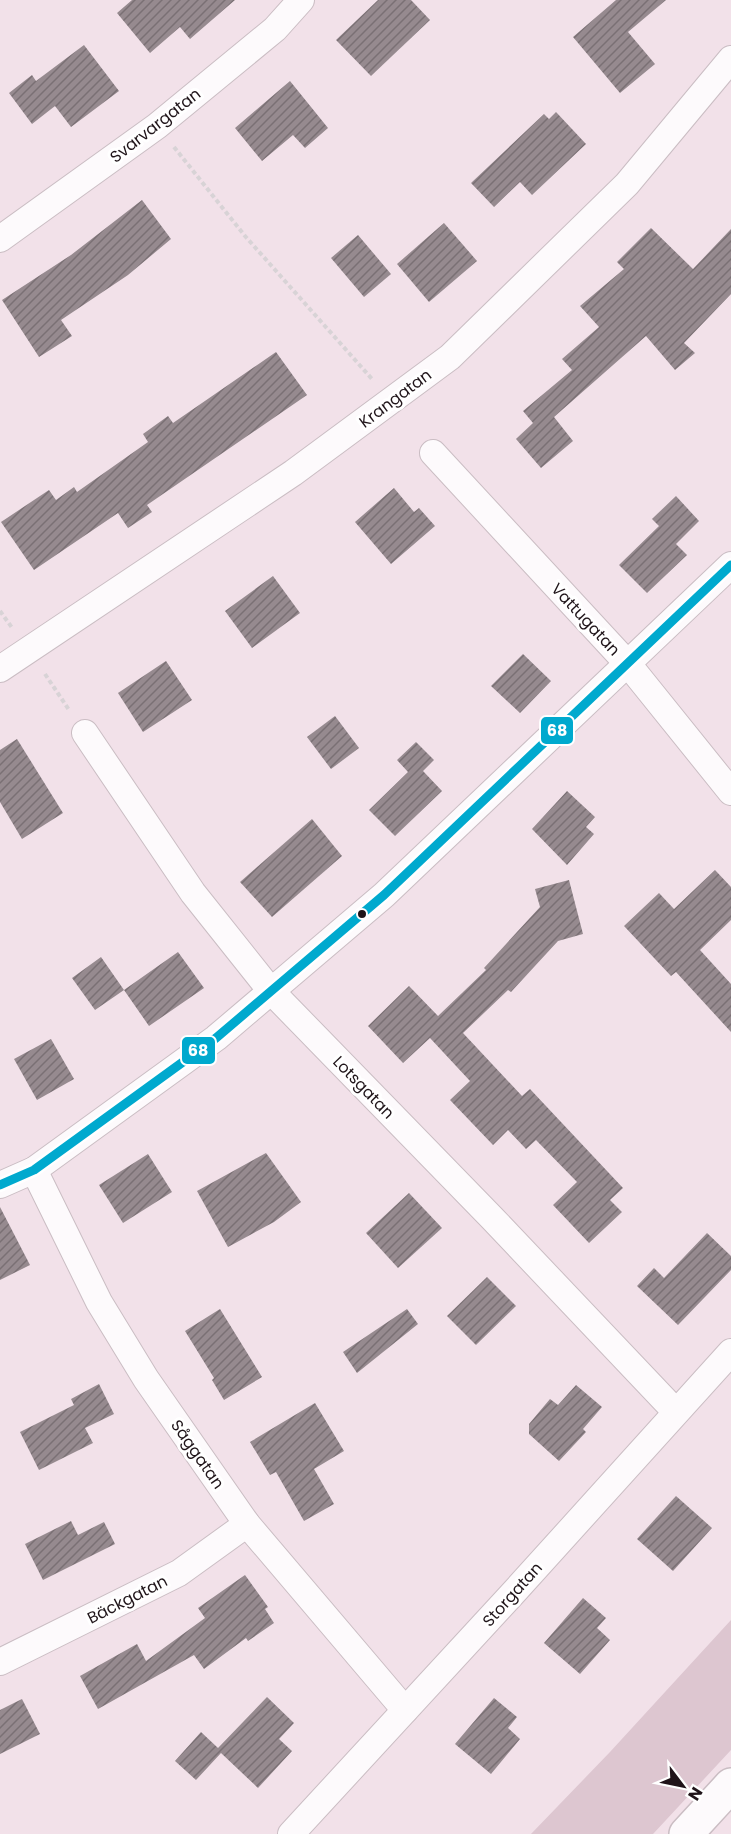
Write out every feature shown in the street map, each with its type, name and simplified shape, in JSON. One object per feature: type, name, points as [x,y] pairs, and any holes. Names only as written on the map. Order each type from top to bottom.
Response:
[{"type":"main road","points":[[686,1834],[731,1785]]},
{"type":"street","name":"Svarvargatan","points":[[0,239],[157,126],[275,29],[301,0]]},
{"type":"street","name":"Krangatan","points":[[0,669],[293,474],[450,357],[627,184],[729,66]]},
{"type":"street","name":"Vattugatan","points":[[433,453],[628,664],[731,792]]},
{"type":"street","points":[[0,1185],[34,1170],[216,1038],[384,895],[731,565]]},
{"type":"street","name":"Lotsgatan","points":[[85,733],[193,893],[271,991],[492,1218],[676,1412]]},
{"type":"street","name":"Såggatan","points":[[34,1170],[99,1302],[146,1379],[247,1524],[405,1710]]},
{"type":"street","name":"Storgatan","points":[[291,1834],[731,1352]]},
{"type":"street","name":"Bäckgatan","points":[[0,1662],[179,1573],[247,1524]]},
{"type":"path","points":[[157,126],[245,236],[391,401]]},
{"type":"shaded area","points":[[731,1620],[731,1750],[653,1834],[531,1834],[610,1752]]},
{"type":"building","points":[[132,0],[235,0],[190,39],[180,27],[150,53],[117,13]]},
{"type":"building","points":[[378,0],[411,0],[430,20],[371,76],[336,40]]},
{"type":"building","points":[[616,0],[666,0],[628,32],[655,64],[620,93],[573,37]]},
{"type":"building","points":[[84,45],[119,91],[71,127],[55,106],[32,124],[9,93],[32,75],[36,81]]},
{"type":"building","points":[[290,81],[328,128],[305,148],[293,135],[262,161],[235,128]]},
{"type":"building","points":[[556,112],[586,144],[532,195],[520,182],[494,207],[471,183],[544,114],[549,119]]},
{"type":"building","points":[[142,200],[171,239],[128,275],[61,320],[72,336],[39,357],[2,300],[71,255]]},
{"type":"building","points":[[444,223],[477,261],[429,302],[397,264]]},
{"type":"building","points":[[651,228],[693,269],[731,229],[731,294],[684,343],[695,353],[675,370],[646,336],[554,417],[573,441],[541,468],[516,439],[533,423],[523,411],[572,370],[562,359],[599,327],[580,306],[624,269],[617,262]]},
{"type":"building","points":[[358,235],[391,274],[364,297],[331,258]]},
{"type":"building","points":[[276,352],[307,395],[147,505],[152,512],[128,528],[118,513],[34,570],[1,522],[49,490],[56,500],[74,487],[77,492],[148,442],[143,434],[168,416],[173,423]]},
{"type":"building","points":[[394,488],[414,512],[419,508],[435,526],[391,564],[355,522]]},
{"type":"building","points":[[676,496],[699,521],[676,544],[687,555],[647,593],[619,565],[659,526],[652,519]]},
{"type":"building","points":[[273,576],[300,613],[252,648],[225,611]]},
{"type":"building","points":[[523,654],[551,681],[520,713],[491,686]]},
{"type":"building","points":[[166,661],[192,700],[143,732],[118,693]]},
{"type":"building","points":[[335,716],[359,748],[331,769],[307,737]]},
{"type":"building","points":[[17,739],[63,813],[22,839],[0,802],[0,750]]},
{"type":"building","points":[[416,742],[434,760],[423,771],[442,791],[395,836],[369,810],[408,772],[397,760]]},
{"type":"building","points":[[567,791],[595,817],[586,827],[594,834],[567,865],[532,829]]},
{"type":"building","points":[[312,819],[342,856],[272,917],[240,882]]},
{"type":"building","points":[[715,870],[731,887],[731,920],[700,950],[731,984],[731,1032],[676,972],[671,976],[624,926],[659,893],[674,909]]},
{"type":"building","points":[[569,880],[583,934],[558,941],[511,992],[508,990],[463,1033],[522,1096],[530,1089],[623,1188],[610,1200],[622,1212],[589,1243],[553,1205],[577,1182],[536,1140],[526,1149],[508,1130],[493,1145],[450,1100],[470,1081],[430,1038],[403,1063],[368,1026],[409,986],[438,1016],[486,970],[484,968],[540,907],[535,889]]},
{"type":"building","points":[[178,952],[204,988],[149,1026],[124,990]]},
{"type":"building","points":[[101,957],[124,990],[95,1010],[72,978]]},
{"type":"building","points":[[51,1039],[74,1079],[37,1100],[14,1059]]},
{"type":"building","points":[[266,1153],[301,1202],[274,1222],[228,1247],[197,1191]]},
{"type":"building","points":[[148,1154],[172,1192],[123,1223],[99,1185]]},
{"type":"building","points":[[409,1193],[442,1228],[398,1268],[366,1233]]},
{"type":"building","points":[[0,1207],[30,1265],[0,1280]]},
{"type":"building","points":[[707,1233],[731,1256],[731,1270],[678,1325],[637,1286],[654,1268],[664,1278]]},
{"type":"building","points":[[487,1277],[516,1306],[476,1345],[447,1316]]},
{"type":"building","points":[[220,1309],[262,1377],[224,1400],[212,1380],[214,1378],[185,1331]]},
{"type":"building","points":[[407,1309],[418,1324],[357,1373],[343,1352]]},
{"type":"building","points":[[99,1384],[114,1414],[85,1428],[93,1443],[39,1470],[20,1432],[74,1405],[71,1399]]},
{"type":"building","points":[[576,1385],[602,1407],[583,1429],[586,1432],[559,1461],[529,1434],[529,1424],[550,1399],[558,1405]]},
{"type":"building","points":[[315,1403],[344,1451],[314,1469],[334,1504],[304,1521],[276,1472],[270,1475],[250,1442]]},
{"type":"building","points":[[676,1496],[712,1528],[673,1571],[637,1539]]},
{"type":"building","points":[[71,1521],[78,1535],[104,1522],[115,1544],[43,1580],[25,1544]]},
{"type":"building","points":[[245,1575],[268,1607],[265,1609],[274,1623],[248,1641],[246,1638],[204,1669],[194,1655],[98,1709],[80,1676],[137,1644],[146,1661],[205,1618],[198,1608]]},
{"type":"building","points":[[583,1598],[606,1618],[597,1628],[610,1640],[580,1674],[544,1643]]},
{"type":"building","points":[[267,1697],[294,1723],[279,1739],[292,1751],[258,1788],[221,1753],[196,1780],[175,1761],[201,1732],[218,1748]]},
{"type":"building","points":[[494,1698],[517,1717],[508,1728],[520,1739],[491,1774],[455,1744]]},
{"type":"building","points":[[22,1699],[40,1734],[0,1754],[0,1710]]},
{"type":"transit line","name":"68","points":[[0,1185],[34,1170],[216,1038],[384,895],[731,565]]}]
